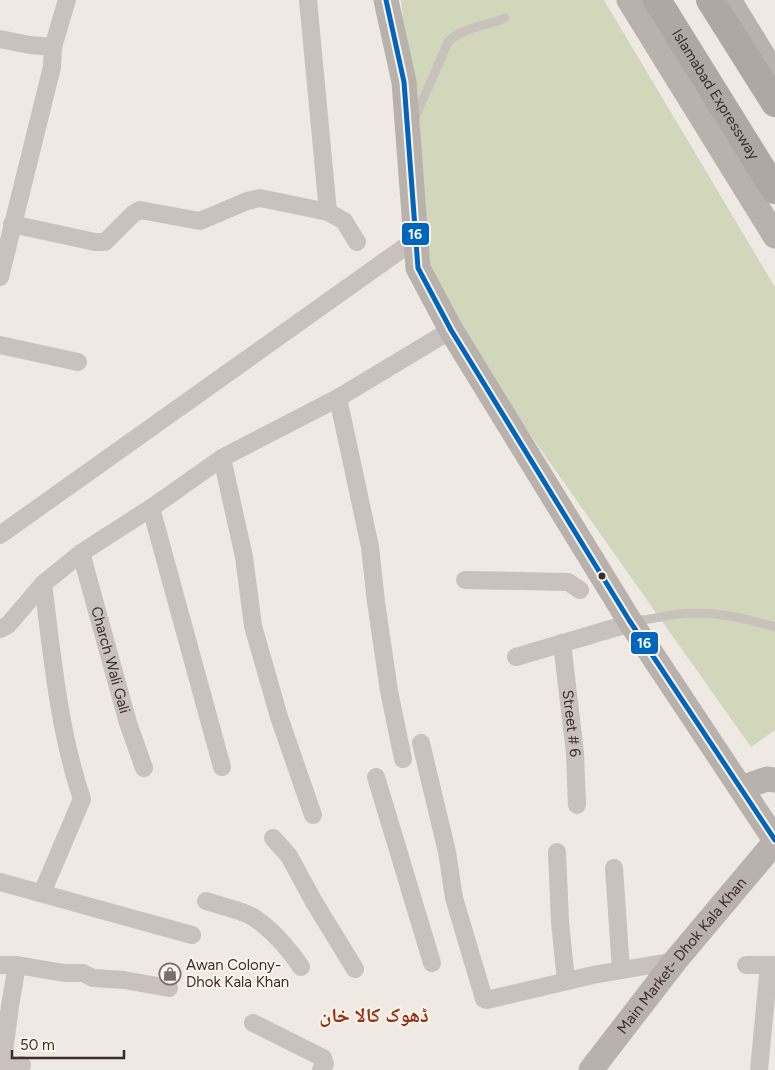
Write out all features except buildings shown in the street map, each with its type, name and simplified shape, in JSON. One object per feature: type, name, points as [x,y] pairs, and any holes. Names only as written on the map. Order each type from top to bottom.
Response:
[{"type":"highway","name":"Islamabad Expressway","points":[[658,0],[775,190]]},
{"type":"highway","points":[[710,0],[775,103]]},
{"type":"street","points":[[0,276],[52,67],[54,47],[66,0]]},
{"type":"street","points":[[308,0],[328,212]]},
{"type":"street","points":[[386,0],[404,82],[418,268],[451,330],[630,622],[775,841]]},
{"type":"street","points":[[629,0],[775,236]]},
{"type":"street","points":[[729,0],[775,75]]},
{"type":"street","points":[[0,39],[30,45],[54,47]]},
{"type":"street","points":[[12,224],[95,242],[105,242],[133,214],[140,210],[200,221],[247,201],[260,198],[328,212],[344,221],[357,242]]},
{"type":"street","points":[[0,535],[416,238]]},
{"type":"street","points":[[0,629],[8,625],[43,584],[81,552],[151,508],[222,458],[338,398],[451,330]]},
{"type":"street","points":[[0,345],[78,362]]},
{"type":"street","points":[[338,398],[370,547],[384,656],[403,759]]},
{"type":"street","points":[[222,458],[244,557],[252,626],[312,816]]},
{"type":"street","points":[[151,508],[222,767]]},
{"type":"street","name":"Charch Wali Gali","points":[[81,552],[128,723],[144,768]]},
{"type":"street","points":[[465,580],[568,582],[580,590]]},
{"type":"street","points":[[42,893],[82,799],[76,781],[58,695],[43,584]]},
{"type":"street","points":[[516,657],[630,622]]},
{"type":"street","name":"Street # 6","points":[[562,644],[575,753],[577,805]]},
{"type":"street","points":[[421,743],[447,852],[454,898],[484,999],[487,1000],[621,970],[675,961]]},
{"type":"street","points":[[376,777],[432,963]]},
{"type":"street","points":[[741,788],[767,779],[775,780]]},
{"type":"street","points":[[273,838],[289,856],[356,970]]},
{"type":"street","name":"Main Market- Dhok Kala Khan","points":[[591,1070],[675,961],[775,841]]},
{"type":"street","points":[[557,852],[560,922],[566,981]]},
{"type":"street","points":[[614,868],[621,970]]},
{"type":"street","points":[[0,882],[192,935]]},
{"type":"street","points":[[206,901],[251,916],[267,928],[295,957],[301,967]]},
{"type":"street","points":[[22,1065],[1,1067],[10,1006],[8,965],[64,973],[83,973],[93,978],[124,980],[169,988]]},
{"type":"street","points":[[746,965],[772,965],[759,1070]]},
{"type":"street","points":[[253,1023],[323,1058],[325,1064],[321,1070]]},
{"type":"lane","points":[[409,140],[415,118],[448,42],[453,37],[472,28],[505,18]]},
{"type":"lane","points":[[630,622],[646,621],[679,614],[701,613],[742,617],[775,627]]},
{"type":"green space","points":[[401,0],[604,0],[775,287],[775,730],[751,747],[435,300],[418,167]]},
{"type":"transit line","name":"16","points":[[386,0],[404,82],[418,268],[451,330],[629,620],[775,840]]},
{"type":"place","name":"Awan Colony- Dhok Kala Khan","points":[[170,974]]},
{"type":"district","name":"ڈھوک کالا خان","points":[[374,1015]]}]
